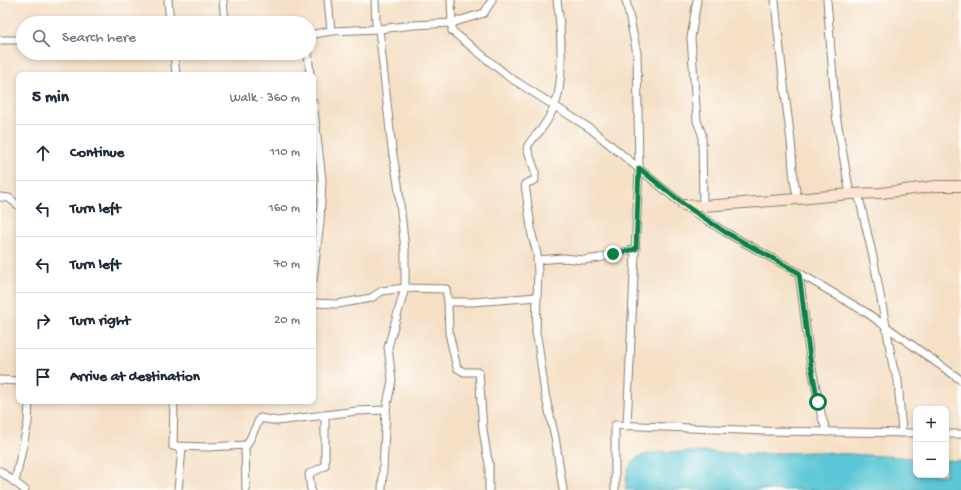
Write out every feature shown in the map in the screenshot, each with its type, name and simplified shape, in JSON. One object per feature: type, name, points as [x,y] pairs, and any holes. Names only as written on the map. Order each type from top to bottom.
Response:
[{"type":"street","points":[[168,0],[169,16]]},
{"type":"street","points":[[223,0],[224,16]]},
{"type":"street","points":[[328,0],[331,31]]},
{"type":"street","points":[[375,0],[376,24],[379,29],[392,149],[398,184],[404,250],[405,288],[388,347],[392,380],[386,410],[382,490]]},
{"type":"street","points":[[451,0],[452,31],[509,77],[591,129],[683,204],[725,232],[867,313],[961,380]]},
{"type":"street","points":[[557,0],[560,32],[560,84],[555,106],[540,131],[530,140],[527,148],[535,171],[535,180],[525,184],[537,260],[536,333],[545,394],[553,426],[563,490]]},
{"type":"street","points":[[626,0],[637,53],[639,168],[627,426]]},
{"type":"street","points":[[697,0],[691,38],[697,120],[702,134],[703,206]]},
{"type":"street","points":[[775,0],[782,74],[793,156],[794,188],[798,199]]},
{"type":"street","points":[[827,0],[836,115],[854,193],[873,257],[893,367],[898,380],[902,433]]},
{"type":"street","points":[[316,34],[331,31],[452,23],[484,13],[490,2]]},
{"type":"street","points":[[0,40],[16,40]]},
{"type":"street","points":[[175,60],[176,72]]},
{"type":"street","points":[[309,60],[310,72]]},
{"type":"street","points":[[316,128],[322,180],[320,222],[316,255]]},
{"type":"street","points":[[683,204],[703,206],[854,193],[881,193],[937,186],[961,186]]},
{"type":"street","points":[[0,197],[9,198],[16,204]]},
{"type":"street","points":[[537,260],[563,258],[584,260],[636,249]]},
{"type":"street","points":[[799,273],[810,359],[822,418],[827,432]]},
{"type":"street","points":[[316,303],[338,304],[371,298],[382,291],[405,288],[446,289],[449,333],[457,368],[464,372],[479,372],[483,430],[489,463],[489,490]]},
{"type":"street","points":[[448,302],[474,302],[537,297]]},
{"type":"street","points":[[0,380],[16,381]]},
{"type":"street","points":[[15,482],[28,422],[29,404]]},
{"type":"street","points":[[173,446],[174,404]]},
{"type":"street","points":[[173,446],[244,446],[247,445],[260,418],[277,421],[357,411],[386,410]]},
{"type":"street","points":[[310,490],[309,474],[325,466],[325,415]]},
{"type":"street","points":[[615,490],[615,425],[765,431],[913,433]]},
{"type":"street","points":[[949,434],[961,434]]},
{"type":"street","points":[[173,446],[182,449],[178,490]]},
{"type":"street","points":[[244,446],[246,490]]},
{"type":"street","points":[[0,471],[25,490]]},
{"type":"water","points":[[704,452],[758,454],[816,452],[913,458],[913,478],[949,478],[949,460],[961,461],[961,490],[626,490],[626,480],[630,466],[638,457],[652,453]]},
{"type":"route","points":[[613,254],[636,249],[639,168],[683,204],[725,232],[799,273],[810,359],[818,402]]}]
